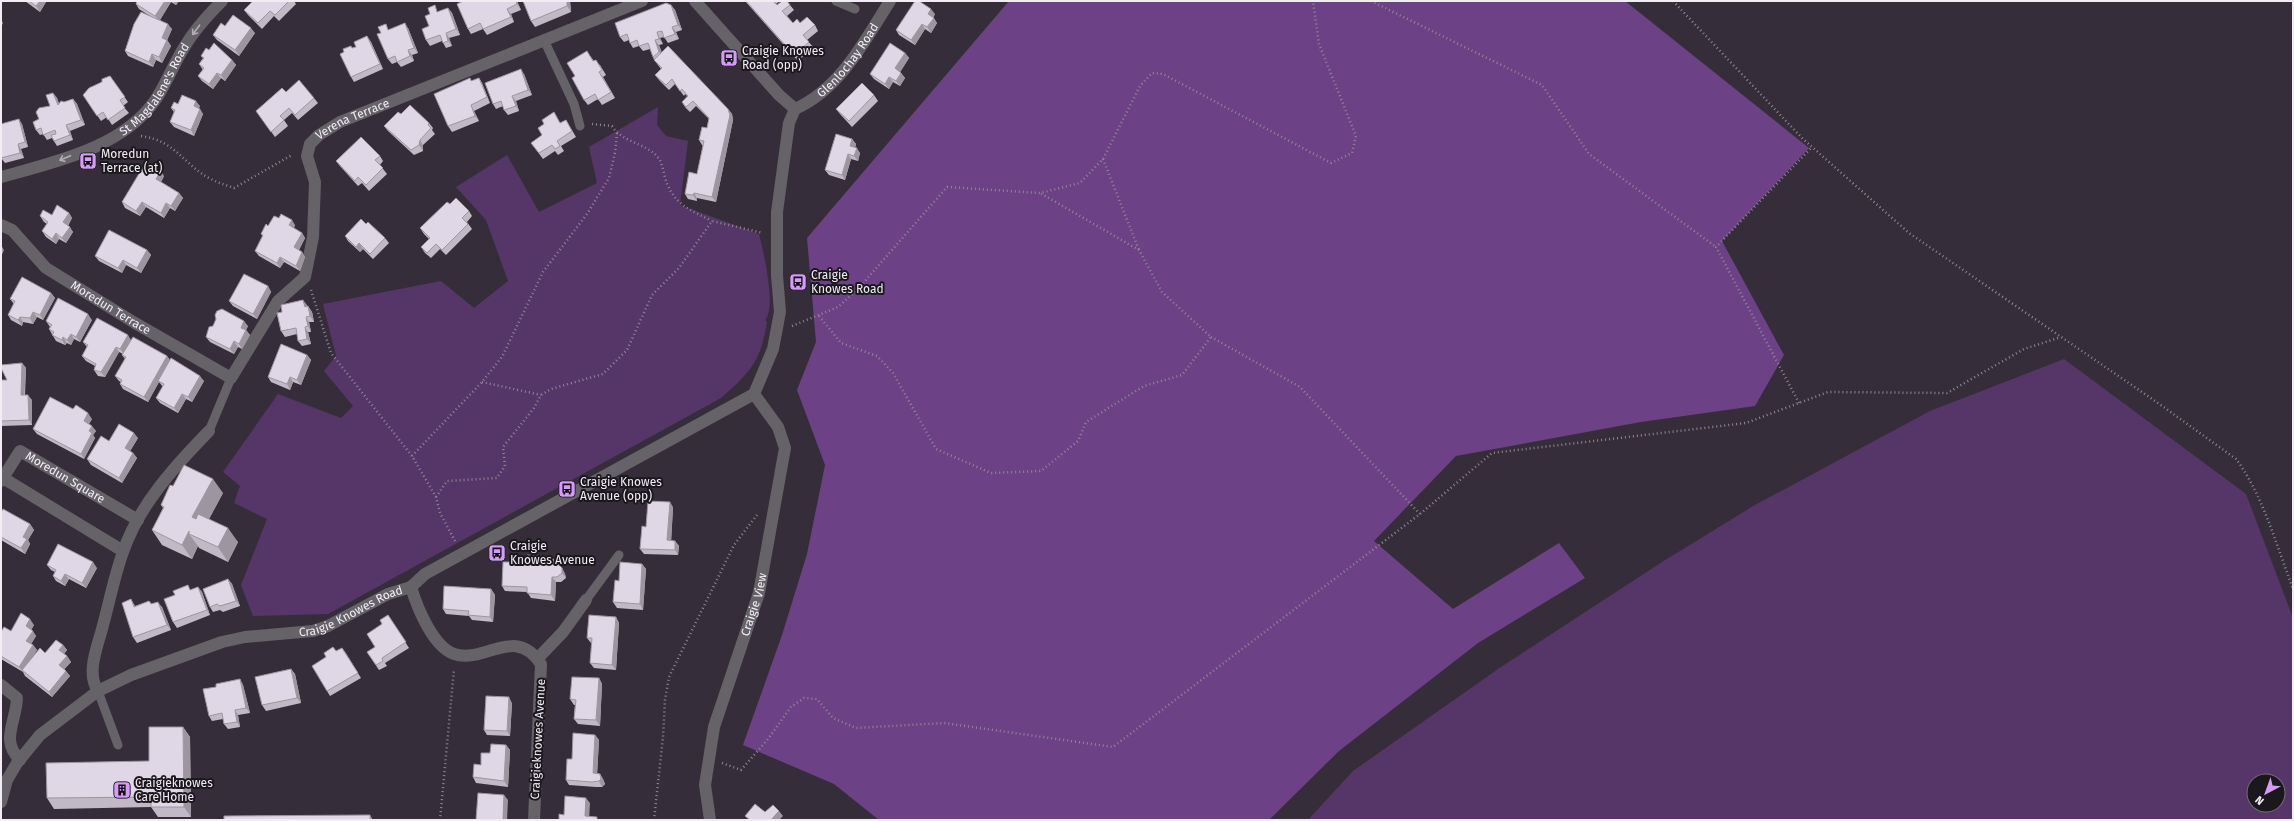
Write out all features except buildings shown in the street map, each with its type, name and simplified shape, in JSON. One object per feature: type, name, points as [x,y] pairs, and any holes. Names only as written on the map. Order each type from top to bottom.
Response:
[{"type":"street","name":"St Magdalene's Road","points":[[1,177],[53,163],[114,138],[142,118],[155,100],[195,30],[222,1]]},
{"type":"street","name":"Verena Terrace","points":[[231,378],[278,301],[301,282],[307,271],[313,237],[315,182],[307,156],[310,144],[319,135],[340,122],[642,1]]},
{"type":"street","points":[[696,1],[779,95],[795,110],[788,123],[777,212],[780,312],[773,349],[754,394]]},
{"type":"street","name":"Glenlochay Road","points":[[795,110],[811,102],[846,68],[890,1]]},
{"type":"street","name":"Moredun Terrace","points":[[1,225],[12,230],[46,268],[135,323],[231,378]]},
{"type":"street","name":"Craigie Knowes Road","points":[[1,802],[8,780],[20,760],[40,735],[98,690],[131,675],[222,642],[245,637],[313,631],[328,626],[388,594],[411,587],[425,574],[754,394]]},
{"type":"street","name":"Craigie View","points":[[710,820],[705,785],[714,727],[759,593],[785,448],[778,427],[754,394]]},
{"type":"street","points":[[98,690],[95,685],[93,663],[123,551],[138,520],[164,479],[209,431]]},
{"type":"street","name":"Moredun Square","points":[[123,551],[2,479],[20,451],[138,520]]},
{"type":"street","points":[[411,587],[416,602],[429,628],[439,643],[457,656],[471,656],[497,647],[512,646],[524,649],[538,658],[563,632],[586,600]]},
{"type":"street","name":"Craigieknowes Avenue","points":[[534,820],[542,673],[541,664],[538,658]]},
{"type":"street","points":[[1,685],[17,698],[17,706],[6,737],[11,753],[20,760]]},
{"type":"lane","points":[[836,1],[855,9]]},
{"type":"lane","points":[[544,40],[584,124]]},
{"type":"lane","points":[[209,431],[231,378]]},
{"type":"lane","points":[[586,600],[619,555]]},
{"type":"lane","points":[[98,690],[118,745]]},
{"type":"path","points":[[776,332],[819,316],[838,307],[858,289],[947,187],[1040,193],[1080,182],[1103,159],[1140,86],[1152,73],[1163,74],[1331,163],[1352,153],[1356,136],[1319,44],[1313,1]]},
{"type":"path","points":[[1371,1],[1542,85],[1589,154],[1716,247],[1799,403]]},
{"type":"path","points":[[1673,1],[1812,147],[1909,233],[2061,336],[2236,459],[2246,472],[2259,501],[2293,589]]},
{"type":"path","points":[[412,456],[482,382],[502,357],[543,272],[587,214],[609,178],[615,153],[616,133],[612,126],[584,124]]},
{"type":"path","points":[[131,126],[138,135],[154,138],[172,147],[210,179],[234,188],[310,144]]},
{"type":"path","points":[[616,133],[643,146],[659,159],[668,185],[677,202],[712,221],[758,233],[777,234]]},
{"type":"path","points":[[1716,247],[1812,147]]},
{"type":"path","points":[[1103,159],[1139,250],[1162,292],[1211,338],[1300,387],[1420,514]]},
{"type":"path","points":[[1040,193],[1139,250]]},
{"type":"path","points":[[436,497],[447,482],[497,478],[505,466],[503,447],[534,408],[541,396],[550,389],[603,374],[627,350],[652,295],[679,268],[712,221]]},
{"type":"path","points":[[301,282],[310,289],[331,353],[412,456],[436,497],[440,513],[461,554]]},
{"type":"path","points":[[819,316],[841,343],[877,356],[893,373],[936,449],[991,473],[1041,472],[1078,441],[1086,422],[1144,386],[1182,375],[1211,338]]},
{"type":"path","points":[[709,759],[741,770],[768,739],[791,707],[804,698],[817,699],[833,718],[856,728],[944,723],[1113,747],[1420,514],[1492,453],[1746,423],[1828,392],[1947,393],[2024,349],[2061,336]]},
{"type":"path","points":[[482,382],[541,396]]},
{"type":"path","points":[[654,820],[663,737],[664,700],[669,676],[734,545],[760,511]]},
{"type":"path","points":[[440,820],[454,668]]},
{"type":"shaded area","points":[[1009,1],[1625,1],[1809,148],[1722,241],[1784,355],[1755,406],[1641,422],[1456,456],[1374,541],[1453,609],[1559,543],[1585,578],[1478,643],[1339,751],[1269,820],[879,820],[834,784],[743,745],[782,635],[807,554],[825,465],[797,390],[816,342],[807,238]]},
{"type":"shaded area","points":[[658,107],[657,125],[666,136],[688,141],[680,205],[759,234],[768,278],[770,304],[765,320],[767,322],[761,347],[753,365],[747,373],[721,398],[328,614],[253,616],[241,585],[267,519],[234,503],[240,486],[223,472],[278,394],[341,418],[353,406],[324,371],[336,356],[323,304],[441,281],[474,308],[508,281],[486,220],[456,187],[507,155],[539,212],[597,183],[589,147]]},
{"type":"shaded area","points":[[2064,359],[2246,494],[2293,618],[2293,820],[1308,820],[1353,771],[1498,669],[1662,562],[1755,505],[1930,411]]},
{"type":"place","name":"Craigie Knowes Road (opp)","points":[[729,58]]},
{"type":"place","name":"Moredun Terrace (at)","points":[[88,161]]},
{"type":"place","name":"Craigie Knowes Road","points":[[798,282]]},
{"type":"place","name":"Craigie Knowes Avenue (opp)","points":[[567,489]]},
{"type":"place","name":"Craigie Knowes Avenue","points":[[497,553]]},
{"type":"place","name":"Craigieknowes Care Home","points":[[122,790]]}]
